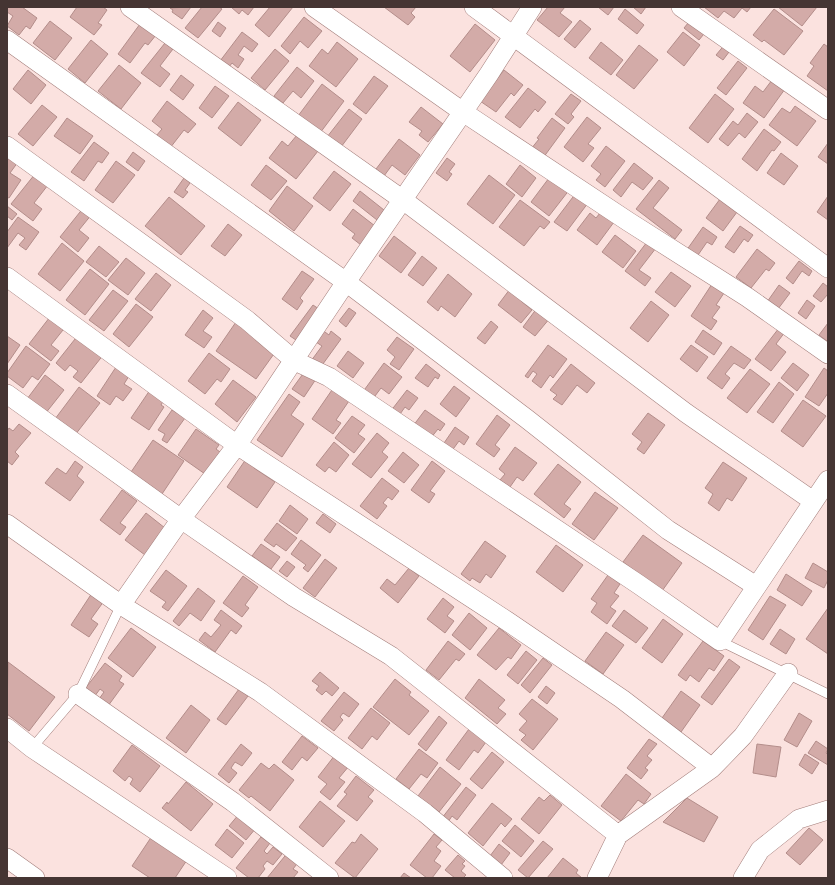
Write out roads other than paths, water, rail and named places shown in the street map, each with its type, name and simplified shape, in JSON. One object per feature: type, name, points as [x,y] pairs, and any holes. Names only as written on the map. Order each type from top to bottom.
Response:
[{"type":"street","points":[[130,7],[403,200],[686,413],[812,501]]},
{"type":"street","points":[[314,7],[463,112],[629,222],[747,297],[828,354]]},
{"type":"street","points":[[474,7],[828,268]]},
{"type":"street","points":[[121,605],[181,519],[238,445],[346,282],[463,112],[532,7]]},
{"type":"street","points":[[681,7],[828,110]]},
{"type":"street","points":[[7,40],[346,282],[520,414],[668,530],[756,586]]},
{"type":"street","points":[[7,146],[247,320],[295,361],[328,376],[720,641],[812,501],[828,480]]},
{"type":"street","points":[[7,277],[238,445],[507,621],[622,699],[712,768]]},
{"type":"street","points":[[7,394],[181,519],[294,597],[392,656],[618,835]]},
{"type":"street","points":[[7,524],[121,605],[260,692],[425,813],[503,878]]},
{"type":"street","points":[[597,878],[618,835],[712,768],[743,736],[788,673]]},
{"type":"street","points":[[78,694],[233,802],[329,878]]},
{"type":"street","points":[[7,728],[32,748],[227,878]]},
{"type":"street","points":[[743,878],[760,850],[799,819],[828,810]]},
{"type":"street","points":[[7,858],[35,878]]},
{"type":"lane","points":[[32,748],[78,694],[121,605]]},
{"type":"lane","points":[[720,641],[788,673],[828,694]]}]
